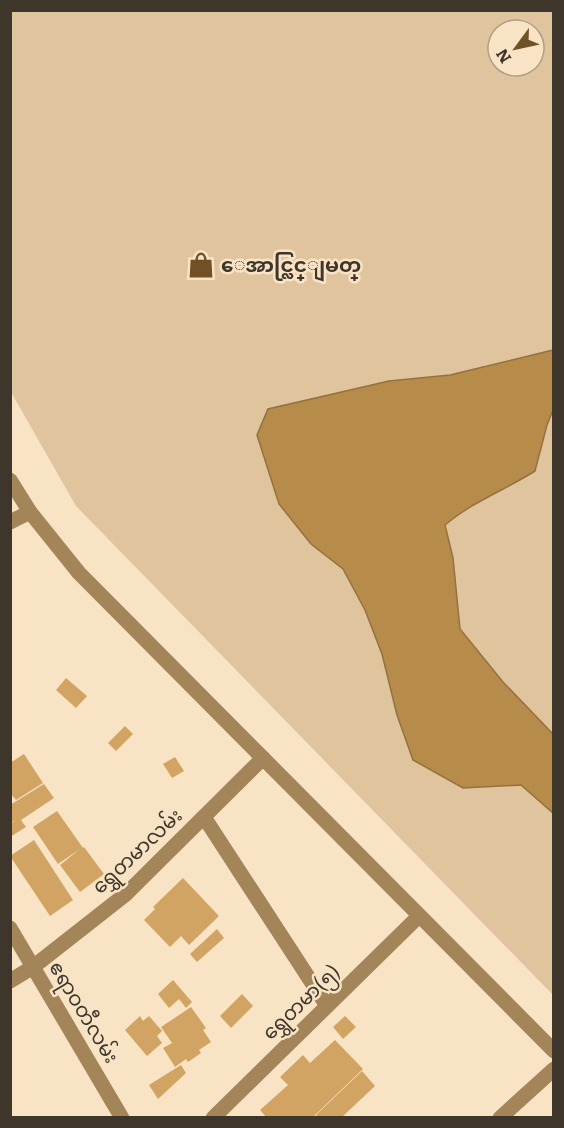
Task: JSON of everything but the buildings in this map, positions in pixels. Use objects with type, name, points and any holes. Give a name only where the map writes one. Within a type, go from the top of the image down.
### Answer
[{"type":"street","points":[[10,480],[30,512],[79,573],[554,1051]]},
{"type":"street","points":[[10,522],[30,512]]},
{"type":"street","name":"ရွှေတမာလမ်း","points":[[10,981],[33,967],[126,894],[263,758]]},
{"type":"street","points":[[204,817],[327,1006]]},
{"type":"street","name":"ရွှေတမာ(၅)","points":[[213,1118],[419,916]]},
{"type":"street","name":"ဧရာဝတီလမ်း","points":[[10,928],[122,1118]]},
{"type":"street","points":[[500,1118],[554,1069]]},
{"type":"shaded area","points":[[10,11],[553,11],[553,995],[76,506],[11,392]]},
{"type":"shaded area","points":[[553,350],[553,410],[535,471],[466,510],[445,525],[453,558],[460,629],[503,682],[553,734],[553,813],[521,785],[463,788],[413,760],[397,715],[382,654],[365,610],[343,569],[311,544],[279,504],[257,435],[268,409],[389,381],[450,375]]},
{"type":"place","name":"ေအာင္လြင္ျမတ္","points":[[201,265]]}]
